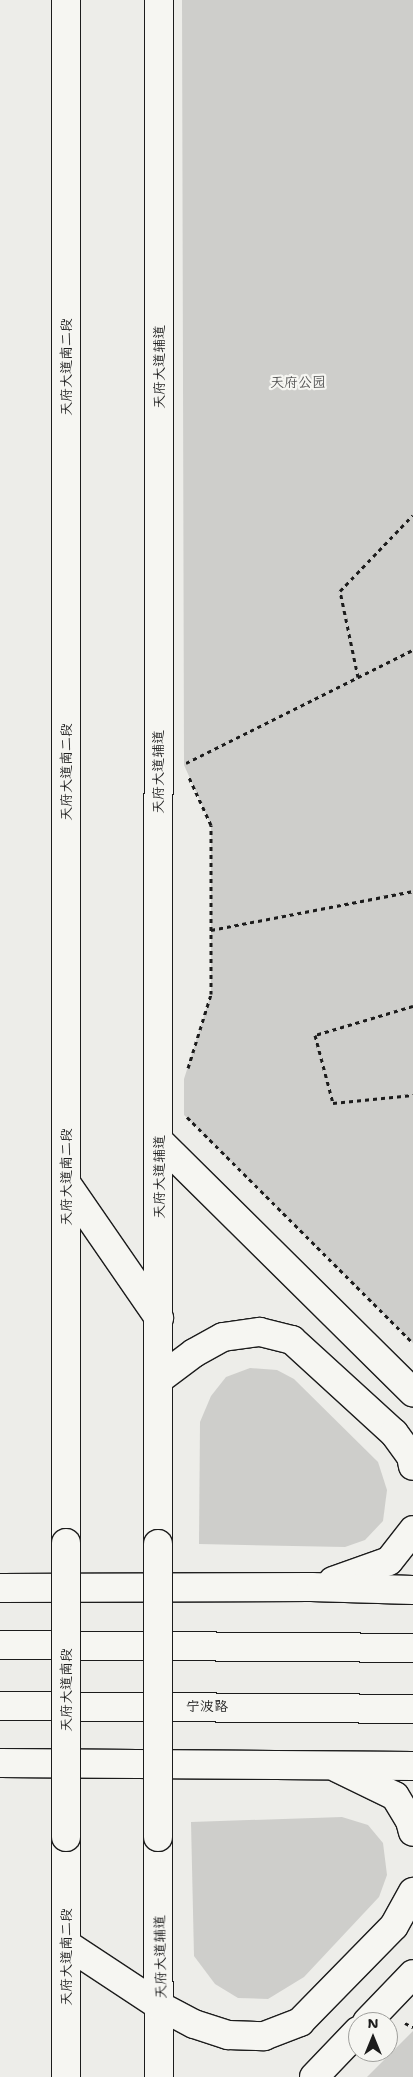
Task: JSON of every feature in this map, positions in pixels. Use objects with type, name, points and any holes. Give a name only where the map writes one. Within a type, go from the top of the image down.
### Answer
[{"type":"main road","name":"天府大道南二段","points":[[66,0],[66,1543]]},
{"type":"main road","name":"天府大道辅道","points":[[159,0],[158,1837],[160,2077]]},
{"type":"main road","points":[[158,1140],[413,1392]]},
{"type":"main road","points":[[66,1183],[159,1318]]},
{"type":"main road","points":[[158,1380],[194,1353],[223,1337],[260,1332],[292,1340],[394,1434],[411,1456],[413,1466]]},
{"type":"main road","points":[[311,1587],[353,1576],[389,1561],[413,1530]]},
{"type":"main road","name":"天府大道南段","points":[[66,1543],[66,1837]]},
{"type":"main road","points":[[0,1588],[311,1587],[413,1590]]},
{"type":"main road","points":[[0,1645],[413,1648]]},
{"type":"main road","name":"宁波路","points":[[0,1706],[413,1709]]},
{"type":"main road","points":[[0,1763],[413,1766]]},
{"type":"main road","points":[[329,1764],[395,1796],[410,1821],[413,1832]]},
{"type":"main road","name":"天府大道南二段","points":[[66,1837],[66,2077]]},
{"type":"main road","points":[[66,1944],[160,2006],[194,2024],[228,2035],[264,2036],[300,2022],[394,1926],[413,1892]]},
{"type":"main road","points":[[377,2012],[413,1974]]},
{"type":"main road","points":[[314,2077],[348,2041]]},
{"type":"path","points":[[358,677],[340,591],[413,515]]},
{"type":"path","points":[[184,765],[413,650]]},
{"type":"path","points":[[184,755],[184,765],[212,824],[211,994],[187,1070]]},
{"type":"path","points":[[211,930],[413,891]]},
{"type":"path","points":[[413,1006],[315,1035],[333,1103],[413,1095]]},
{"type":"path","points":[[184,1115],[413,1343]]},
{"type":"path","points":[[403,2022],[413,2027]]},
{"type":"green space","name":"天府公园","points":[[182,0],[413,0],[413,1343],[184,1115],[184,1079],[211,994],[211,825],[184,765]]},
{"type":"green space","points":[[250,1368],[277,1370],[294,1379],[378,1462],[387,1490],[383,1521],[365,1540],[345,1547],[199,1544],[200,1422],[211,1396],[226,1377]]},
{"type":"green space","points":[[342,1817],[368,1825],[383,1843],[387,1875],[379,1897],[304,1977],[268,1999],[238,1998],[215,1984],[194,1956],[191,1822]]},
{"type":"green space","points":[[413,2031],[413,2077],[367,2077],[382,2062],[398,2062],[398,2046]]}]
